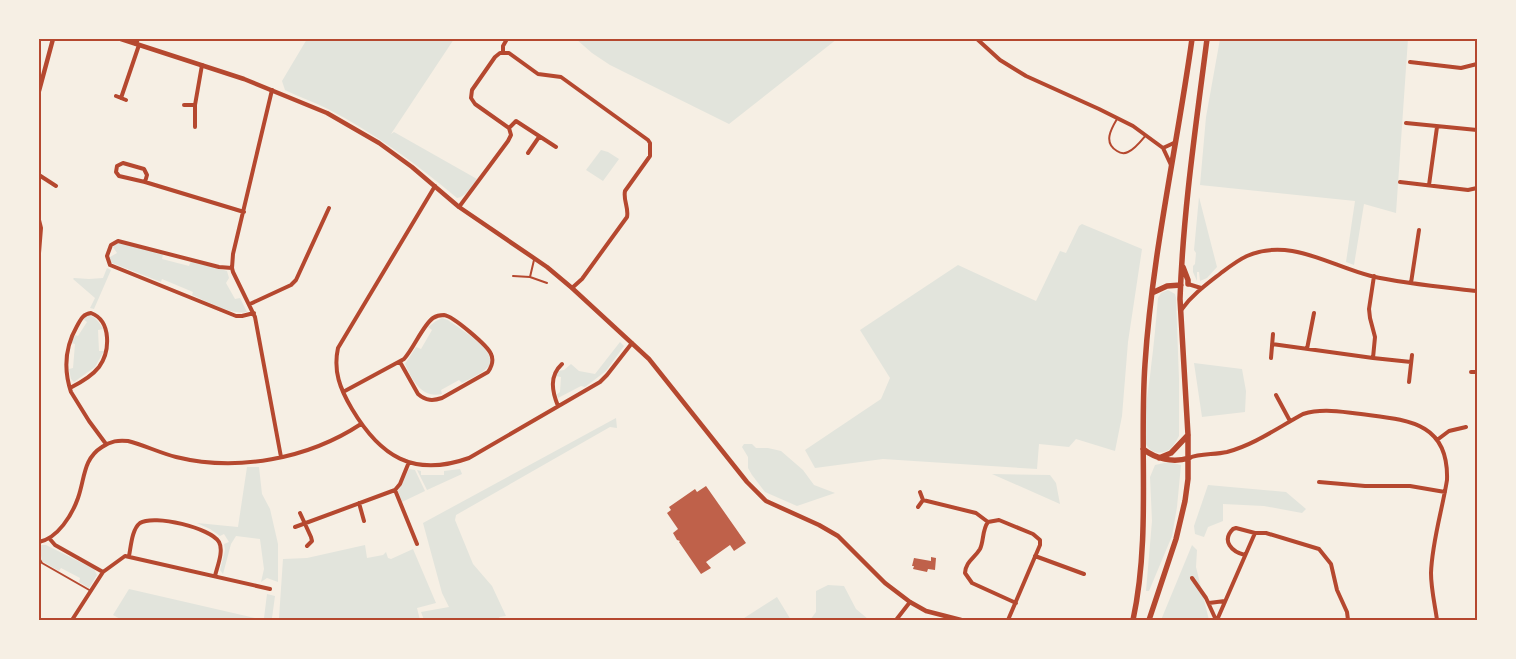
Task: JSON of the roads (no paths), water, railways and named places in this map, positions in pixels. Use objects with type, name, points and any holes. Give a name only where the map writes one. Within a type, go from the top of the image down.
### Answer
[{"type":"highway","points":[[1133,620],[1142,561],[1145,364],[1152,293],[1192,39]]},
{"type":"highway","points":[[1148,620],[1176,539],[1185,501],[1189,458],[1182,334],[1183,268],[1185,230],[1207,39]]},
{"type":"highway","points":[[1152,293],[1167,286],[1184,284]]},
{"type":"highway","points":[[1159,458],[1171,453],[1188,434]]},
{"type":"highway","points":[[1143,449],[1159,458],[1170,460],[1189,458]]},
{"type":"street","points":[[39,91],[53,39]]},
{"type":"street","points":[[121,39],[138,42],[272,90],[327,113],[383,146],[412,167],[459,207],[535,258],[572,288],[632,343],[649,359],[673,387],[757,494],[774,506],[819,525],[838,536],[885,583],[910,602],[926,611],[945,618],[961,620]]},
{"type":"street","points":[[503,52],[503,46],[507,39]]},
{"type":"street","points":[[977,39],[1000,60],[1026,76],[1118,117],[1146,135],[1163,148],[1172,167]]},
{"type":"street","points":[[126,100],[118,97],[138,42]]},
{"type":"street","points":[[459,207],[508,141],[510,135],[509,128],[475,104],[471,98],[472,90],[495,57],[503,52],[513,55],[538,74],[561,77],[650,143],[650,156],[625,192],[624,198],[628,210],[627,217],[582,280],[572,288]]},
{"type":"street","points":[[1410,62],[1461,68],[1477,64]]},
{"type":"street","points":[[195,127],[195,105],[202,64]]},
{"type":"street","points":[[272,90],[233,254],[232,268],[254,313],[281,458]]},
{"type":"street","points":[[184,105],[195,105]]},
{"type":"street","points":[[509,128],[516,121],[556,147]]},
{"type":"street","points":[[1406,123],[1477,130]]},
{"type":"street","points":[[1430,186],[1437,127]]},
{"type":"street","points":[[528,153],[539,137]]},
{"type":"street","points":[[1163,148],[1176,142]]},
{"type":"street","points":[[145,182],[147,175],[144,169],[123,163],[117,166],[116,172],[119,176],[244,212]]},
{"type":"street","points":[[39,175],[56,186]]},
{"type":"street","points":[[1400,182],[1468,190],[1477,188]]},
{"type":"street","points":[[435,186],[338,348],[336,369],[343,392],[361,424],[378,445],[409,462],[432,466],[446,465],[469,458],[600,382],[632,343]]},
{"type":"street","points":[[250,304],[291,285],[296,280],[329,208]]},
{"type":"street","points":[[39,220],[41,228],[39,253]]},
{"type":"street","points":[[1411,282],[1420,230]]},
{"type":"street","points":[[232,268],[219,267],[118,241],[111,245],[106,256],[110,265],[236,316],[254,313]]},
{"type":"street","points":[[1182,309],[1201,288],[1245,257],[1260,252],[1280,249],[1306,253],[1346,269],[1374,276],[1477,291]]},
{"type":"street","points":[[1373,358],[1375,337],[1369,309],[1374,276]]},
{"type":"street","points":[[1184,284],[1201,288]]},
{"type":"street","points":[[70,388],[98,369],[106,353],[105,328],[97,317],[91,313],[85,314],[82,317],[69,342],[66,364],[70,388],[89,421],[106,444]]},
{"type":"street","points":[[1307,349],[1314,313]]},
{"type":"street","points":[[343,392],[400,362],[410,353],[433,318],[444,315],[489,349],[492,358],[491,368],[488,372],[442,398],[435,400],[422,398],[418,394],[400,362]]},
{"type":"street","points":[[1271,358],[1273,334]]},
{"type":"street","points":[[1272,344],[1411,362]]},
{"type":"street","points":[[1409,382],[1412,356]]},
{"type":"street","points":[[558,406],[552,381],[556,370],[562,364]]},
{"type":"street","points":[[1470,372],[1477,372]]},
{"type":"street","points":[[1276,395],[1290,421]]},
{"type":"street","points":[[1189,458],[1216,454],[1242,447],[1303,414],[1323,410],[1412,422],[1430,433],[1442,448],[1446,460],[1447,480],[1432,558],[1431,585],[1437,620]]},
{"type":"street","points":[[39,542],[50,538],[64,524],[75,505],[85,468],[90,458],[106,444],[120,440],[128,441],[176,457],[202,461],[260,461],[281,458],[311,448],[361,424]]},
{"type":"street","points":[[1437,440],[1449,430],[1466,427]]},
{"type":"street","points":[[295,527],[395,490],[400,484],[409,462]]},
{"type":"street","points":[[1318,482],[1365,486],[1410,486],[1445,492]]},
{"type":"street","points":[[395,490],[417,544]]},
{"type":"street","points":[[920,492],[923,500]]},
{"type":"street","points":[[918,507],[923,500]]},
{"type":"street","points":[[923,500],[976,513],[988,522]]},
{"type":"street","points":[[359,504],[364,521]]},
{"type":"street","points":[[300,513],[312,541],[307,546]]},
{"type":"street","points":[[129,556],[135,530],[143,522],[155,520],[182,524],[213,536],[219,542],[221,550],[215,576]]},
{"type":"street","points":[[1008,620],[1016,603],[1040,544],[1040,540],[1037,536],[999,520],[988,522],[985,526],[981,547],[968,562],[965,573],[972,583],[1016,603]]},
{"type":"street","points":[[1245,555],[1237,553],[1232,549],[1228,541],[1229,534],[1233,529],[1266,533],[1319,549],[1331,564],[1337,590],[1347,612],[1348,620]]},
{"type":"street","points":[[1216,620],[1255,533]]},
{"type":"street","points":[[414,537],[420,534]]},
{"type":"street","points":[[50,538],[55,545],[103,572]]},
{"type":"street","points":[[72,620],[103,572],[122,556],[129,556],[270,589]]},
{"type":"street","points":[[1035,556],[1084,574]]},
{"type":"street","points":[[1192,578],[1209,604],[1216,620]]},
{"type":"street","points":[[1209,604],[1225,601]]},
{"type":"street","points":[[896,620],[910,602]]},
{"type":"lane","points":[[1118,117],[1109,133],[1109,139],[1114,149],[1119,152],[1129,152],[1146,135]]},
{"type":"lane","points":[[530,277],[535,258]]},
{"type":"lane","points":[[513,276],[530,277],[547,282]]},
{"type":"lane","points":[[39,558],[42,563],[90,591]]}]
